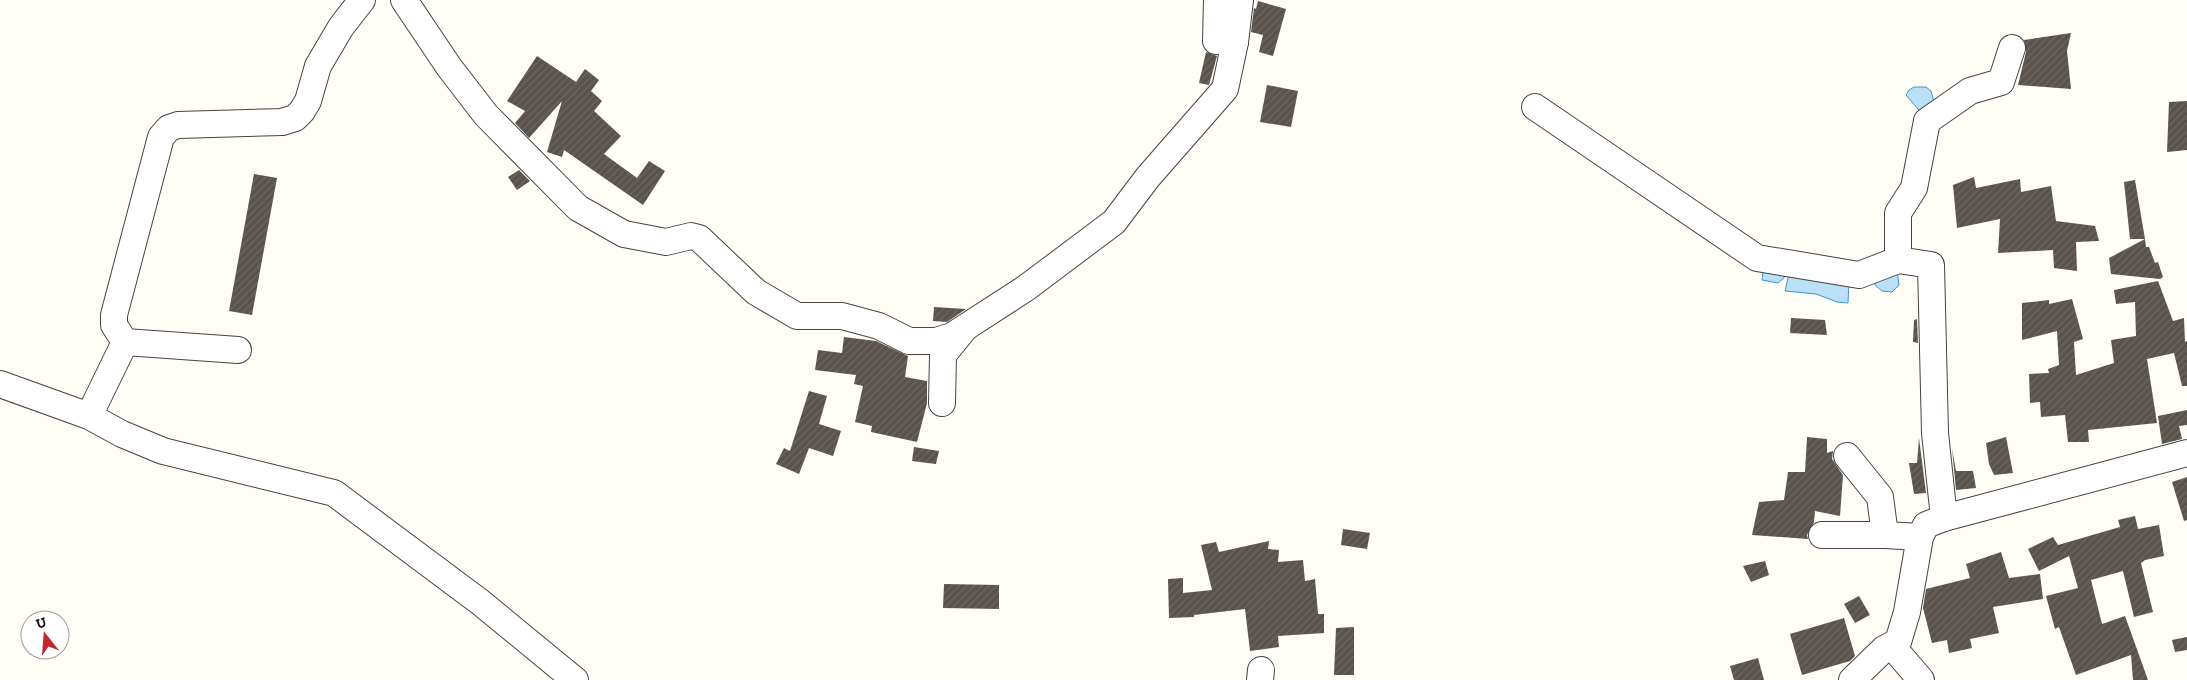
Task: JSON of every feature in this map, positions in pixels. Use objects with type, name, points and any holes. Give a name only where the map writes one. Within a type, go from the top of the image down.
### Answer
[{"type":"street","points":[[125,342],[114,325],[114,315],[161,137],[170,128],[178,125],[282,122],[295,118],[308,101],[318,66],[341,27],[362,0]]},
{"type":"street","points":[[404,0],[449,67],[486,115],[578,208],[624,234],[666,242],[691,236],[699,238],[756,292],[797,316],[842,316],[879,326],[909,340],[936,341],[965,329],[1056,267],[1114,222],[1148,177],[1225,89],[1235,42],[1240,0]]},
{"type":"street","points":[[1217,0],[1216,41],[1235,42]]},
{"type":"street","points":[[1898,260],[1898,213],[1914,188],[1927,122],[1970,91],[2001,82],[2012,48]]},
{"type":"street","points":[[1535,108],[1757,258],[1859,276],[1898,260],[1927,263],[1932,268],[1935,433],[1944,518]]},
{"type":"street","points":[[942,403],[943,355],[965,329]]},
{"type":"street","points":[[125,342],[238,350]]},
{"type":"street","points":[[89,416],[125,342]]},
{"type":"street","points":[[0,384],[89,416],[122,434],[164,451],[334,493],[480,602],[575,680]]},
{"type":"street","points":[[1852,680],[1884,649],[1898,642],[1902,633],[1920,537],[1926,525],[1944,518],[2187,453]]},
{"type":"street","points":[[1847,456],[1880,496],[1885,535]]},
{"type":"street","points":[[1822,535],[1920,537]]},
{"type":"street","points":[[1892,646],[1920,680]]},
{"type":"water","points":[[1914,87],[1926,87],[1931,91],[1936,109],[1924,116],[1906,95]]},
{"type":"water","points":[[1764,265],[1786,266],[1784,278],[1778,283],[1762,280]]},
{"type":"water","points":[[1790,269],[1849,281],[1848,303],[1837,302],[1816,294],[1785,291]]},
{"type":"water","points":[[1897,269],[1899,285],[1892,292],[1882,291],[1875,285],[1876,274]]},
{"type":"building","points":[[1258,1],[1286,9],[1273,56],[1259,52],[1263,35],[1251,32],[1254,8],[1256,9]]},
{"type":"building","points":[[2071,33],[2067,51],[2071,89],[2018,85],[2026,52],[2024,40]]},
{"type":"building","points":[[1206,52],[1217,56],[1209,85],[1199,83]]},
{"type":"building","points":[[537,56],[576,82],[585,69],[599,80],[591,91],[602,101],[594,111],[621,136],[604,154],[637,178],[649,161],[665,171],[643,205],[564,150],[562,157],[547,152],[562,101],[529,138],[515,123],[525,111],[507,101]]},
{"type":"building","points":[[1267,85],[1298,91],[1291,127],[1260,122]]},
{"type":"building","points":[[2187,101],[2187,150],[2167,152],[2169,102]]},
{"type":"building","points":[[519,170],[530,181],[517,190],[508,177]]},
{"type":"building","points":[[254,174],[277,178],[252,315],[229,311]]},
{"type":"building","points":[[1974,177],[1976,188],[2020,179],[2021,192],[2051,186],[2056,221],[2095,226],[2099,241],[2076,242],[2077,271],[2054,268],[2053,250],[1998,253],[2000,219],[1957,228],[1953,185]]},
{"type":"building","points":[[2135,180],[2145,239],[2130,239],[2124,182]]},
{"type":"building","points":[[2145,239],[2146,247],[2149,247],[2155,263],[2158,262],[2163,277],[2160,279],[2111,274],[2109,258]]},
{"type":"building","points":[[2158,281],[2173,321],[2184,318],[2185,342],[2187,341],[2187,386],[2182,386],[2174,353],[2147,359],[2157,423],[2088,430],[2089,442],[2068,442],[2065,415],[2041,417],[2040,402],[2030,403],[2029,374],[2049,373],[2048,369],[2059,365],[2057,331],[2022,340],[2022,303],[2049,300],[2049,304],[2072,299],[2083,339],[2074,342],[2076,375],[2114,363],[2111,340],[2136,336],[2135,302],[2116,304],[2114,290]]},
{"type":"building","points":[[934,307],[966,309],[947,322],[933,321]]},
{"type":"building","points":[[1791,318],[1825,320],[1827,335],[1790,333]]},
{"type":"building","points":[[1917,319],[1918,343],[1913,342],[1914,320]]},
{"type":"building","points":[[844,337],[876,341],[908,356],[905,377],[927,381],[927,403],[917,442],[871,432],[872,426],[855,422],[863,386],[854,384],[856,375],[815,370],[818,350],[842,353]]},
{"type":"building","points":[[809,391],[827,396],[819,424],[841,431],[833,456],[809,448],[799,474],[776,464],[784,448],[790,451]]},
{"type":"building","points":[[2187,410],[2187,425],[2179,426],[2182,439],[2162,444],[2158,416]]},
{"type":"building","points":[[1807,437],[1827,439],[1827,453],[1833,451],[1832,459],[1843,475],[1840,516],[1815,511],[1814,522],[1807,535],[1808,539],[1752,535],[1759,502],[1784,500],[1788,472],[1805,472]]},
{"type":"building","points":[[2006,437],[2013,473],[1994,475],[1989,464],[1986,443]]},
{"type":"building","points":[[1919,438],[1926,493],[1914,494],[1909,463],[1917,463]]},
{"type":"building","points":[[914,447],[939,451],[936,464],[912,461]]},
{"type":"building","points":[[1952,448],[1956,471],[1973,471],[1976,488],[1956,490]]},
{"type":"building","points":[[2187,477],[2187,520],[2184,521],[2172,482]]},
{"type":"building","points":[[2135,516],[2138,529],[2159,525],[2164,556],[2145,560],[2141,563],[2153,612],[2134,617],[2123,571],[2091,580],[2102,624],[2125,616],[2148,680],[2133,680],[2131,655],[2076,675],[2059,627],[2055,629],[2046,596],[2078,588],[2069,556],[2039,571],[2028,549],[2053,537],[2058,545],[2120,527],[2118,520]]},
{"type":"building","points":[[1343,529],[1370,533],[1367,549],[1341,545]]},
{"type":"building","points":[[1269,541],[1268,549],[1279,550],[1278,562],[1303,560],[1305,581],[1315,579],[1318,614],[1324,614],[1324,633],[1278,636],[1279,647],[1250,651],[1245,609],[1194,615],[1194,617],[1169,618],[1168,579],[1183,578],[1183,593],[1212,590],[1201,545],[1216,542],[1219,552]]},
{"type":"building","points":[[2001,552],[2009,578],[2040,574],[2043,599],[1993,607],[1999,633],[1970,639],[1972,648],[1949,653],[1947,640],[1932,643],[1923,608],[1926,589],[1970,578],[1966,564]]},
{"type":"building","points":[[1765,561],[1769,575],[1751,582],[1743,566]]},
{"type":"building","points":[[944,584],[999,585],[999,609],[943,608]]},
{"type":"building","points":[[1859,596],[1870,615],[1855,623],[1844,604]]},
{"type":"building","points":[[1844,618],[1855,656],[1850,661],[1802,675],[1790,634]]},
{"type":"building","points":[[1354,627],[1354,675],[1334,675],[1336,628]]},
{"type":"building","points":[[2187,637],[2187,650],[2175,652],[2172,640]]},
{"type":"building","points":[[1758,658],[1764,680],[1734,680],[1730,666]]}]
